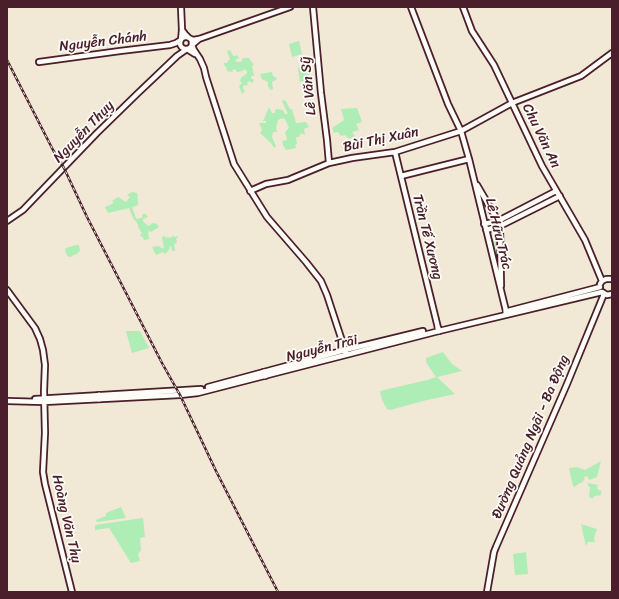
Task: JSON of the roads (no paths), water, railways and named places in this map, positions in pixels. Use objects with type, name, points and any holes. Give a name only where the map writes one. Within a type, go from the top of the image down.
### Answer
[{"type":"street","points":[[176,56],[181,47],[181,7]]},
{"type":"street","points":[[170,45],[184,38],[193,40],[199,39],[290,7]]},
{"type":"street","name":"Lê Văn Sỹ","points":[[313,7],[320,93],[329,163]]},
{"type":"street","name":"Lê Hữu Trác","points":[[411,7],[443,90],[461,131],[506,313]]},
{"type":"street","name":"Chu Văn An","points":[[463,7],[472,31],[494,65],[542,166],[584,240],[602,281]]},
{"type":"street","points":[[182,30],[192,41],[194,50],[204,68],[234,164],[267,218],[321,281],[346,352]]},
{"type":"street","points":[[176,56],[190,48],[199,39]]},
{"type":"street","points":[[170,45],[181,47],[196,54]]},
{"type":"street","name":"Nguyễn Chánh","points":[[39,62],[170,45]]},
{"type":"street","name":"Bùi Thị Xuân","points":[[250,191],[266,184],[288,180],[329,163],[394,152],[461,131],[512,103],[581,76],[612,53]]},
{"type":"street","name":"Nguyễn Thụy","points":[[7,222],[23,210],[97,133],[176,56]]},
{"type":"street","name":"Trần Tế Xương","points":[[394,152],[439,329]]},
{"type":"street","points":[[401,176],[469,159]]},
{"type":"street","name":"Lê Hữu Trác","points":[[474,180],[500,226],[501,292]]},
{"type":"street","points":[[484,224],[498,221],[556,191]]},
{"type":"street","points":[[486,230],[500,226],[560,196]]},
{"type":"street","points":[[495,266],[501,265]]},
{"type":"street","points":[[602,281],[612,278]]},
{"type":"street","name":"Đường Quảng Ngãi - Ba Động","points":[[487,592],[494,552],[573,370],[602,291],[600,284],[602,281]]},
{"type":"street","name":"Hoàng Văn Thụ","points":[[7,290],[35,328],[40,339],[45,365],[45,432],[43,472],[72,592]]},
{"type":"street","name":"Nguyễn Trãi","points":[[7,399],[44,400],[198,390],[506,313],[602,291],[608,295],[612,294]]},
{"type":"railway","points":[[7,60],[53,150],[64,168],[87,217],[162,363],[180,395],[216,471],[278,592]]}]
